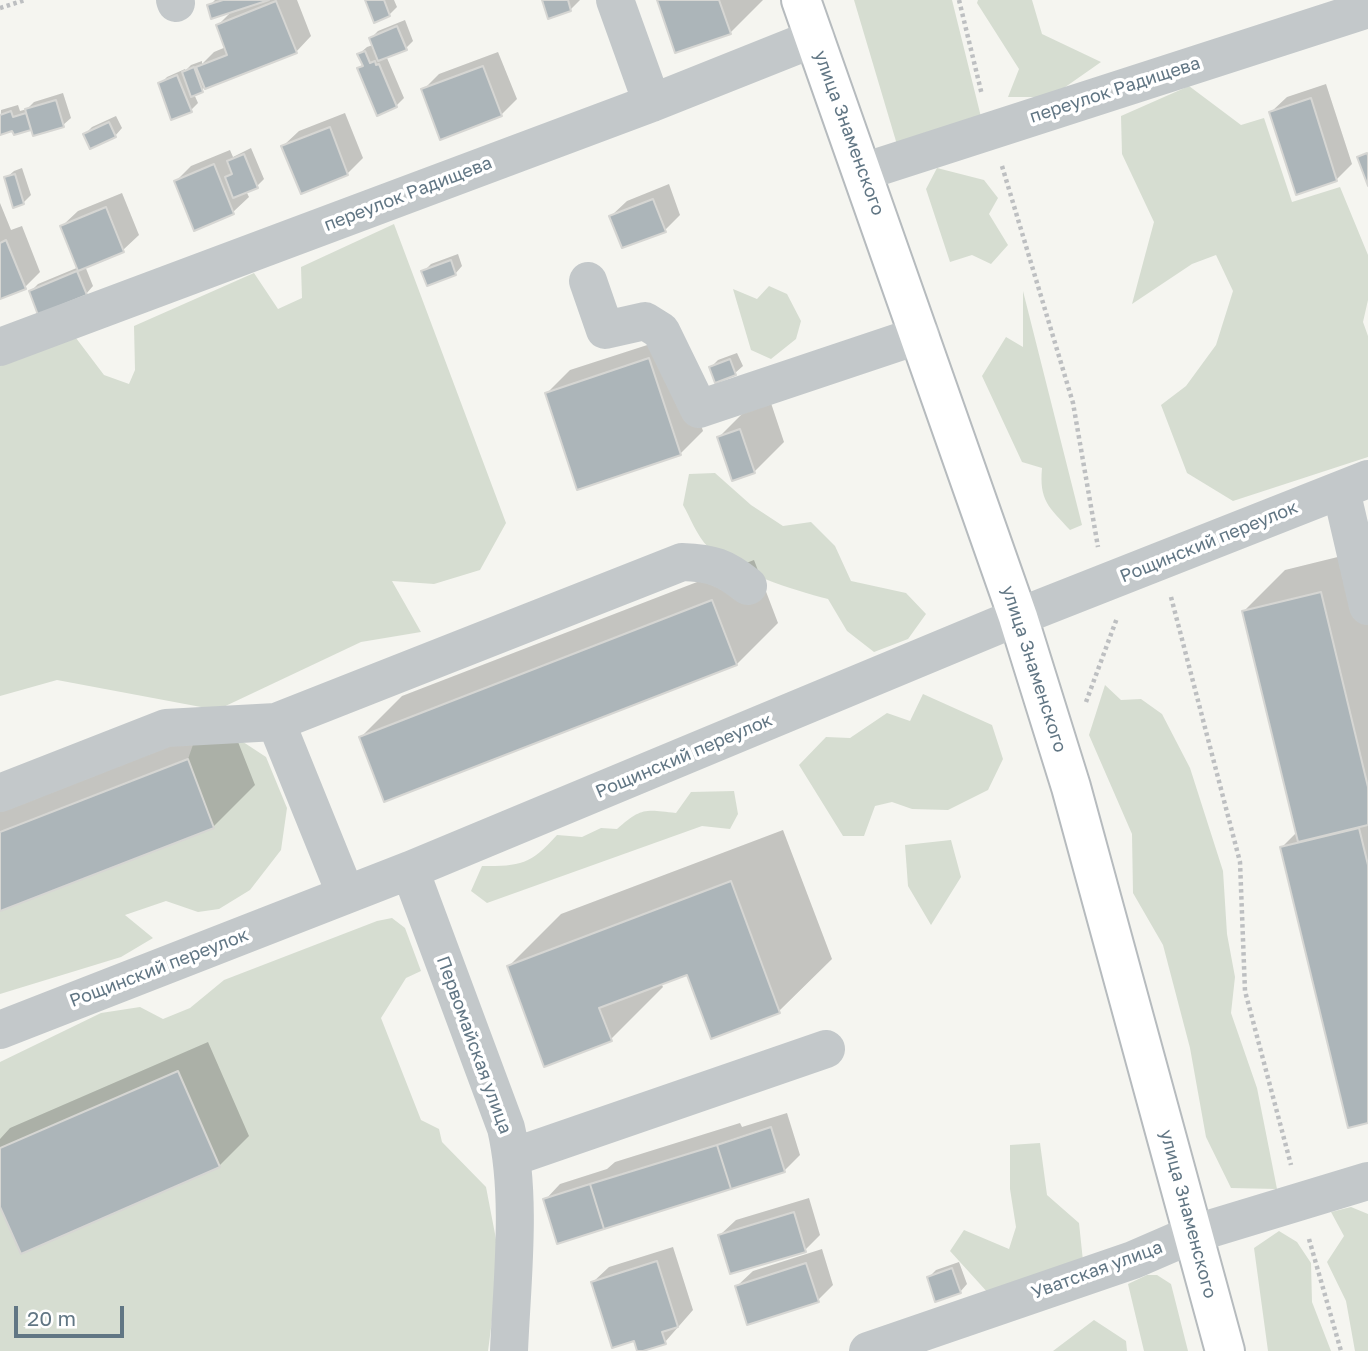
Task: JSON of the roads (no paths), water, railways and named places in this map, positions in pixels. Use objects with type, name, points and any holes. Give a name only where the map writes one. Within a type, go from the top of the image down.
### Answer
[{"type":"main road","name":"улица Знаменского","points":[[801,0],[1018,617],[1075,799],[1225,1351]]},
{"type":"street","points":[[615,0],[652,103]]},
{"type":"street","name":"переулок Радищева","points":[[863,172],[1368,9]]},
{"type":"street","name":"переулок Радищева","points":[[0,347],[652,103],[815,38]]},
{"type":"street","points":[[588,281],[605,330],[645,321],[660,331],[699,409],[920,335]]},
{"type":"street","points":[[1355,485],[1368,606]]},
{"type":"street","name":"Рощинский переулок","points":[[0,1030],[410,870],[1018,617],[1355,485]]},
{"type":"street","points":[[0,793],[166,728],[276,722],[682,562],[705,563],[727,569],[748,586]]},
{"type":"street","points":[[276,722],[346,895]]},
{"type":"street","name":"Первомайская улица","points":[[410,870],[506,1128],[513,1157],[509,1351]]},
{"type":"street","points":[[513,1157],[826,1049]]},
{"type":"street","name":"Уватская улица","points":[[868,1351],[1133,1260],[1193,1234],[1368,1181]]}]
